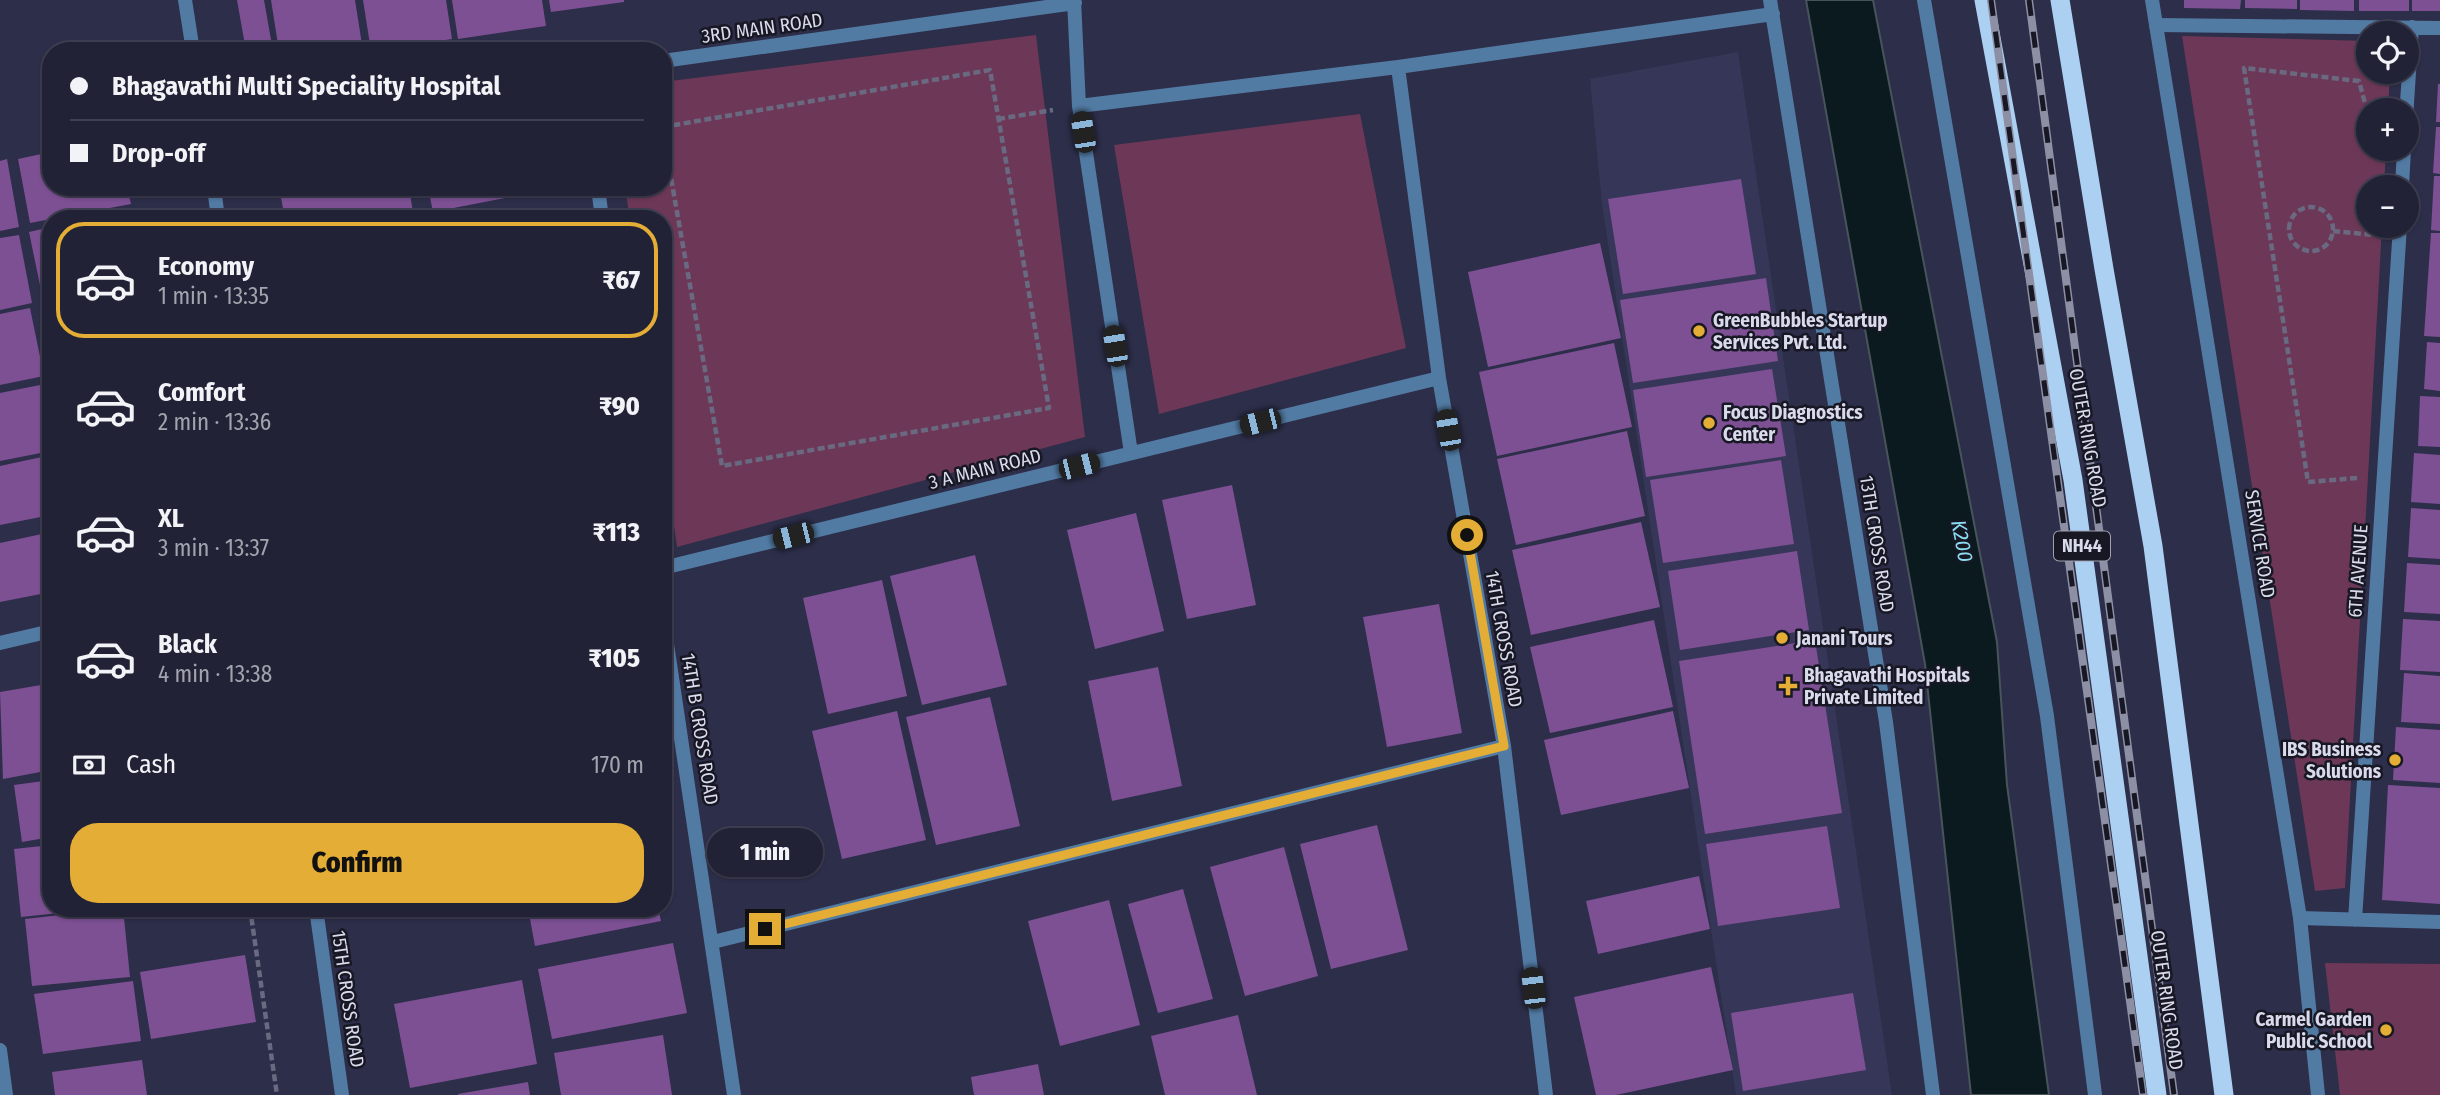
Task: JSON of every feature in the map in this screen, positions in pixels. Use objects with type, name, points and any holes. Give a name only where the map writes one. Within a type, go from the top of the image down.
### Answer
[{"type":"highway","name":"OUTER RING ROAD","points":[[1984,0],[2073,480],[2157,1095]]},
{"type":"highway","points":[[2060,0],[2153,545],[2224,1095]]},
{"type":"street","points":[[184,0],[191,42]]},
{"type":"street","points":[[1924,0],[2048,716],[2095,1095]]},
{"type":"street","name":"SERVICE ROAD","points":[[2152,0],[2300,918],[2318,1095]]},
{"type":"street","points":[[1074,1],[1079,106],[1131,453]]},
{"type":"street","name":"3RD MAIN ROAD","points":[[672,60],[1074,1]]},
{"type":"street","points":[[1079,106],[1398,67],[1772,7]]},
{"type":"street","name":"13TH CROSS ROAD","points":[[1772,7],[1886,722],[1933,1095]]},
{"type":"street","points":[[2157,25],[2356,27]]},
{"type":"street","points":[[2419,27],[2440,28]]},
{"type":"street","name":"14TH CROSS ROAD","points":[[1398,67],[1439,377],[1504,746],[1546,1095]]},
{"type":"street","name":"6TH AVENUE","points":[[2355,919],[2399,238]]},
{"type":"street","name":"3 A MAIN ROAD","points":[[672,566],[1439,377]]},
{"type":"street","points":[[0,643],[42,633]]},
{"type":"street","name":"14TH B CROSS ROAD","points":[[672,676],[734,1095]]},
{"type":"street","points":[[713,942],[1504,746]]},
{"type":"street","name":"15TH CROSS ROAD","points":[[317,917],[342,1095]]},
{"type":"street","points":[[2300,918],[2440,922]]},
{"type":"street","points":[[0,1050],[6,1095]]},
{"type":"path","points":[[2363,98],[2359,81],[2244,68],[2308,482],[2356,480],[2386,440]]},
{"type":"path","points":[[672,125],[990,70],[1049,408],[722,466],[672,184]]},
{"type":"path","points":[[998,119],[1079,106]]},
{"type":"path","points":[[2311,206],[2325,211],[2333,230],[2327,245],[2306,251],[2293,243],[2288,229],[2297,210],[2311,206]]},
{"type":"path","points":[[2333,230],[2356,231]]},
{"type":"path","points":[[251,917],[277,1095]]},
{"type":"shaded area","points":[[1036,35],[1085,437],[677,547],[672,512],[672,210],[629,210],[626,196],[672,196],[672,81]]},
{"type":"shaded area","points":[[2182,36],[2356,41],[2356,84],[2389,84],[2389,98],[2356,98],[2356,161],[2385,161],[2385,175],[2356,175],[2356,238],[2381,238],[2345,888],[2315,891]]},
{"type":"shaded area","points":[[1738,52],[1892,1095],[1736,1095],[1602,204],[1590,79]]},
{"type":"shaded area","points":[[1360,114],[1406,348],[1159,414],[1114,145]]},
{"type":"shaded area","name":"Carmel Garden Public School","points":[[2325,963],[2440,964],[2440,1095],[2340,1095]]},
{"type":"water","name":"K200","points":[[1806,0],[1873,0],[1997,642],[2007,785],[2049,1095],[1971,1095],[1925,664]]},
{"type":"building","points":[[237,0],[264,0],[271,42],[244,42]]},
{"type":"building","points":[[271,0],[355,0],[362,42],[278,42]]},
{"type":"building","points":[[363,0],[446,0],[452,39],[432,42],[370,42]]},
{"type":"building","points":[[452,0],[542,0],[546,26],[458,39]]},
{"type":"building","points":[[549,0],[624,0],[624,2],[551,12]]},
{"type":"building","points":[[2184,0],[2241,0],[2240,9],[2184,8]]},
{"type":"building","points":[[2245,0],[2297,0],[2297,9],[2245,8]]},
{"type":"building","points":[[2300,0],[2354,0],[2354,11],[2300,10]]},
{"type":"building","points":[[2359,0],[2409,0],[2409,11],[2359,11]]},
{"type":"building","points":[[2412,0],[2440,0],[2440,11],[2412,11]]},
{"type":"building","points":[[2438,84],[2440,122],[2436,122]]},
{"type":"building","points":[[2436,127],[2440,127],[2440,174],[2433,173]]},
{"type":"building","points":[[42,154],[42,196],[129,196],[131,204],[99,210],[42,210],[42,221],[30,223],[18,159]]},
{"type":"building","points":[[7,159],[19,227],[0,231],[0,161]]},
{"type":"building","points":[[2434,176],[2440,176],[2440,231],[2431,230]]},
{"type":"building","points":[[1741,179],[1756,274],[1623,294],[1608,199]]},
{"type":"building","points":[[281,196],[410,196],[413,210],[283,210]]},
{"type":"building","points":[[430,196],[515,196],[443,210],[433,210]]},
{"type":"building","points":[[42,229],[42,290],[41,290],[29,232]]},
{"type":"building","points":[[2431,233],[2440,233],[2440,337],[2424,336]]},
{"type":"building","points":[[19,235],[32,303],[0,310],[0,238]]},
{"type":"building","points":[[1600,243],[1621,338],[1488,367],[1468,272]]},
{"type":"building","name":"GreenBubbles Startup Services Pvt. Ltd.","points":[[1766,278],[1778,361],[1633,383],[1620,300]]},
{"type":"building","points":[[30,308],[42,376],[0,385],[0,314]]},
{"type":"building","points":[[2427,342],[2440,343],[2440,391],[2424,389]]},
{"type":"building","points":[[1614,343],[1632,427],[1497,456],[1479,372]]},
{"type":"building","name":"Focus Diagnostics Center","points":[[1772,369],[1786,456],[1646,477],[1633,390]]},
{"type":"building","points":[[40,385],[42,453],[0,461],[0,393]]},
{"type":"building","points":[[2420,396],[2440,397],[2440,447],[2418,446]]},
{"type":"building","points":[[1627,431],[1645,516],[1516,545],[1497,459]]},
{"type":"building","points":[[2414,453],[2440,455],[2440,504],[2411,502]]},
{"type":"building","points":[[42,457],[42,517],[0,525],[0,466]]},
{"type":"building","points":[[1781,460],[1794,544],[1663,563],[1650,480]]},
{"type":"building","points":[[1232,485],[1256,605],[1187,619],[1162,500]]},
{"type":"building","points":[[2411,508],[2440,510],[2440,559],[2408,557]]},
{"type":"building","points":[[1136,513],[1164,631],[1095,649],[1067,530]]},
{"type":"building","points":[[1641,522],[1660,607],[1531,635],[1512,550]]},
{"type":"building","points":[[42,534],[42,594],[0,602],[0,543]]},
{"type":"building","points":[[1797,551],[1809,630],[1680,650],[1668,571]]},
{"type":"building","points":[[975,555],[1007,685],[922,705],[890,576]]},
{"type":"building","points":[[2407,563],[2440,565],[2440,614],[2404,612]]},
{"type":"building","points":[[882,580],[907,696],[828,714],[803,598]]},
{"type":"building","points":[[1439,604],[1462,733],[1387,747],[1363,617]]},
{"type":"building","points":[[2403,619],[2440,621],[2440,672],[2400,670]]},
{"type":"building","points":[[1654,620],[1673,707],[1550,733],[1530,647]]},
{"type":"building","points":[[1815,640],[1842,813],[1705,834],[1679,661]]},
{"type":"building","points":[[1158,667],[1182,786],[1112,801],[1088,681]]},
{"type":"building","points":[[2404,673],[2440,676],[2440,724],[2401,722]]},
{"type":"building","points":[[41,685],[42,772],[3,779],[0,692]]},
{"type":"building","points":[[990,697],[1020,826],[936,845],[906,717]]},
{"type":"building","points":[[897,711],[926,840],[842,859],[812,731]]},
{"type":"building","points":[[1673,711],[1689,788],[1561,815],[1544,740]]},
{"type":"building","points":[[2396,727],[2440,730],[2440,783],[2393,780]]},
{"type":"building","points":[[42,781],[42,839],[22,842],[14,785]]},
{"type":"building","points":[[2388,785],[2440,788],[2440,904],[2382,900]]},
{"type":"building","points":[[1377,825],[1408,950],[1331,969],[1300,844]]},
{"type":"building","points":[[1827,826],[1840,908],[1718,926],[1706,844]]},
{"type":"building","points":[[42,846],[42,915],[21,917],[14,849]]},
{"type":"building","points":[[1284,847],[1318,976],[1245,996],[1210,867]]},
{"type":"building","points":[[1699,876],[1710,929],[1598,954],[1586,901]]},
{"type":"building","points":[[1183,889],[1213,999],[1158,1013],[1128,904]]},
{"type":"building","points":[[1109,900],[1140,1025],[1060,1046],[1028,921]]},
{"type":"building","points":[[124,917],[130,977],[32,986],[25,919]]},
{"type":"building","points":[[530,917],[660,917],[661,921],[535,946]]},
{"type":"building","points":[[673,943],[687,1013],[552,1039],[538,969]]},
{"type":"building","points":[[245,955],[256,1022],[151,1039],[140,972]]},
{"type":"building","points":[[1711,967],[1733,1070],[1616,1095],[1596,1095],[1574,997]]},
{"type":"building","points":[[522,980],[537,1064],[410,1088],[394,1004]]},
{"type":"building","points":[[133,981],[141,1041],[43,1054],[34,994]]},
{"type":"building","points":[[1853,993],[1866,1070],[1743,1091],[1731,1013]]},
{"type":"building","points":[[1238,1015],[1257,1095],[1165,1095],[1151,1036]]},
{"type":"building","points":[[663,1035],[672,1095],[561,1095],[554,1053]]},
{"type":"building","points":[[142,1060],[147,1095],[55,1095],[52,1072]]},
{"type":"building","points":[[1038,1064],[1044,1095],[974,1095],[971,1077]]},
{"type":"building","points":[[528,1082],[530,1095],[458,1095],[458,1094]]},
{"type":"railway","points":[[1991,0],[2143,1095]]},
{"type":"railway","points":[[2029,0],[2174,1095]]},
{"type":"place","name":"GreenBubbles Startup Services Pvt. Ltd.","points":[[1699,331]]},
{"type":"place","name":"Focus Diagnostics Center","points":[[1709,423]]},
{"type":"place","name":"Janani Tours","points":[[1782,638]]},
{"type":"place","name":"Bhagavathi Hospitals Private Limited","points":[[1788,686]]},
{"type":"place","name":"IBS Business Solutions","points":[[2395,760]]},
{"type":"place","name":"Carmel Garden Public School","points":[[2386,1030]]},
{"type":"route","points":[[765,929],[1504,746],[1467,535]]}]
